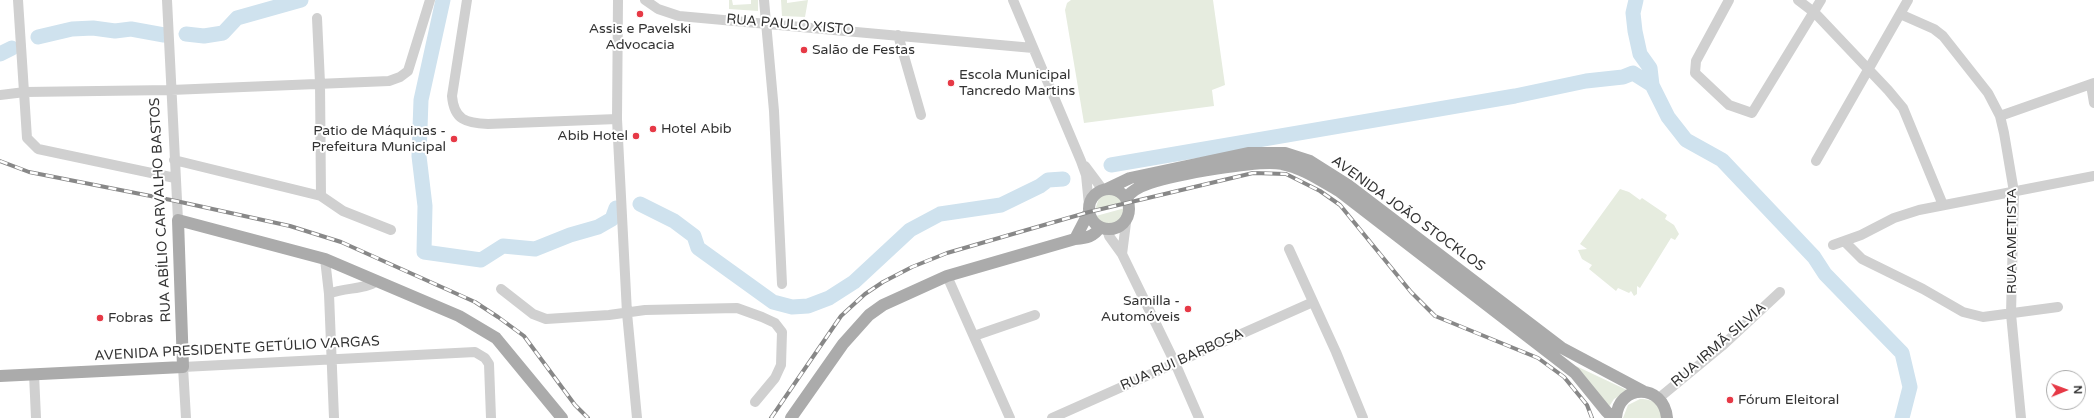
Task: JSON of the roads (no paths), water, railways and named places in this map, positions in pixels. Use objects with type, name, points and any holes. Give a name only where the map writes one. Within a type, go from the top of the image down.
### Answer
[{"type":"main road","name":"AVENIDA JOÃO STOCKLOS","points":[[1105,189],[1130,178],[1248,153],[1285,153],[1310,161],[1348,185],[1562,348],[1642,391],[1651,393],[1659,398]]},
{"type":"main road","name":"AVENIDA JOÃO STOCKLOS","points":[[1126,199],[1132,191],[1151,183],[1249,164],[1281,163],[1308,173],[1339,192],[1575,373],[1606,411],[1615,418],[1620,403],[1626,396],[1634,392],[1642,391]]},
{"type":"main road","points":[[791,418],[843,344],[869,316],[883,305],[947,276],[1075,239],[1090,237],[1103,228],[1119,226],[1127,215],[1128,209],[1126,199],[1119,192],[1105,189],[1095,194],[1075,239]]},
{"type":"main road","points":[[1089,209],[1095,223],[1103,228]]},
{"type":"main road","points":[[178,220],[325,259],[459,316],[496,338],[562,418]]},
{"type":"main road","name":"RUA ABÍLIO CARVALHO BASTOS","points":[[178,220],[183,367]]},
{"type":"main road","name":"AVENIDA PRESIDENTE GETÚLIO VARGAS","points":[[0,376],[183,367]]},
{"type":"main road","points":[[1659,398],[1668,415]]},
{"type":"street","points":[[18,0],[27,138],[38,149],[175,178]]},
{"type":"street","name":"RUA ABÍLIO CARVALHO BASTOS","points":[[167,0],[178,220]]},
{"type":"street","points":[[0,95],[25,92],[171,90],[390,81],[400,77],[408,70],[430,0]]},
{"type":"street","points":[[467,0],[452,96],[453,105],[459,116],[468,122],[488,124],[617,119]]},
{"type":"street","points":[[618,0],[617,119],[627,313],[637,418]]},
{"type":"street","name":"RUA PAULO XISTO","points":[[645,0],[658,9],[679,16],[1033,48]]},
{"type":"street","points":[[764,0],[774,111],[782,284]]},
{"type":"street","points":[[1013,0],[1081,161],[1086,176],[1089,209]]},
{"type":"street","points":[[1729,0],[1696,61],[1695,72],[1729,105],[1752,113],[1815,13],[1821,0]]},
{"type":"street","points":[[1798,0],[1815,13],[1903,108],[1943,205]]},
{"type":"street","points":[[1816,162],[1908,0]]},
{"type":"street","name":"RUA AMETISTA","points":[[1900,14],[1934,29],[1944,36],[1988,93],[2000,116],[2014,192],[2011,314],[2021,418]]},
{"type":"street","points":[[317,18],[320,83],[321,196]]},
{"type":"street","points":[[898,35],[921,115]]},
{"type":"street","points":[[2000,116],[2092,84],[2094,103]]},
{"type":"street","points":[[174,160],[321,196],[343,211],[391,230]]},
{"type":"street","points":[[1081,161],[1105,189]]},
{"type":"street","points":[[1833,246],[1894,218],[1943,205],[2094,176]]},
{"type":"street","points":[[1122,254],[1127,215]]},
{"type":"street","points":[[1103,228],[1122,254],[1175,363],[1199,418]]},
{"type":"street","points":[[1844,242],[1862,259],[1923,289],[1963,312],[1982,317],[2058,307]]},
{"type":"street","points":[[1289,249],[1336,352],[1363,418]]},
{"type":"street","points":[[325,259],[329,294],[334,418]]},
{"type":"street","points":[[947,276],[1010,418]]},
{"type":"street","points":[[329,294],[339,289],[372,285],[377,281]]},
{"type":"street","points":[[501,289],[533,314],[546,318],[627,313],[645,310],[737,308],[775,323],[782,332],[781,364],[775,378],[755,402]]},
{"type":"street","name":"RUA IRMÃ SILVIA","points":[[1659,398],[1722,346],[1780,292]]},
{"type":"street","name":"RUA RUI BARBOSA","points":[[1052,418],[1313,302]]},
{"type":"street","points":[[974,336],[1035,315]]},
{"type":"street","name":"AVENIDA PRESIDENTE GETÚLIO VARGAS","points":[[183,367],[475,352],[485,358],[489,364],[491,418]]},
{"type":"street","name":"RUA ABÍLIO CARVALHO BASTOS","points":[[183,367],[186,418]]},
{"type":"street","points":[[34,374],[36,418]]},
{"type":"waterway","points":[[186,34],[204,36],[223,33],[237,18],[301,0]]},
{"type":"waterway","points":[[443,0],[421,100],[419,156],[425,206],[424,252],[481,260],[503,246],[535,249],[570,235],[598,227],[612,219],[616,208]]},
{"type":"waterway","points":[[1636,0],[1633,13],[1635,31],[1640,54],[1650,68],[1652,85]]},
{"type":"waterway","points":[[38,37],[72,29],[93,28],[115,31],[131,29],[164,35]]},
{"type":"waterway","points":[[0,54],[12,48]]},
{"type":"waterway","points":[[1111,165],[1515,96],[1586,81],[1623,77],[1633,73],[1652,85],[1668,117],[1686,140],[1722,160],[1814,257],[1825,274],[1902,353],[1910,387],[1902,418]]},
{"type":"waterway","points":[[640,204],[674,221],[694,236],[698,248],[773,302],[792,307],[808,306],[829,298],[854,282],[910,230],[940,214],[1001,205],[1040,186],[1048,180],[1063,179]]},
{"type":"railway","points":[[0,161],[29,172],[176,201],[290,226],[341,242],[475,302],[498,317],[524,336],[575,405],[588,418]]},
{"type":"railway","points":[[771,418],[841,316],[865,294],[883,282],[912,267],[947,253],[1089,212],[1253,173],[1286,174],[1320,191],[1340,205],[1411,292],[1435,316],[1538,358],[1564,377],[1587,405],[1592,418]]},
{"type":"place","name":"Assis e Pavelski Advocacia","points":[[640,14]]},
{"type":"place","name":"Salão de Festas","points":[[804,50]]},
{"type":"place","name":"Escola Municipal Tancredo Martins","points":[[951,83]]},
{"type":"place","name":"Hotel Abib","points":[[653,129]]},
{"type":"place","name":"Abib Hotel","points":[[636,136]]},
{"type":"place","name":"Patio de Máquinas - Prefeitura Municipal","points":[[454,139]]},
{"type":"place","name":"Samilla - Automóveis","points":[[1188,309]]},
{"type":"place","name":"Fobras","points":[[100,318]]},
{"type":"place","name":"Fórum Eleitoral","points":[[1730,400]]}]
